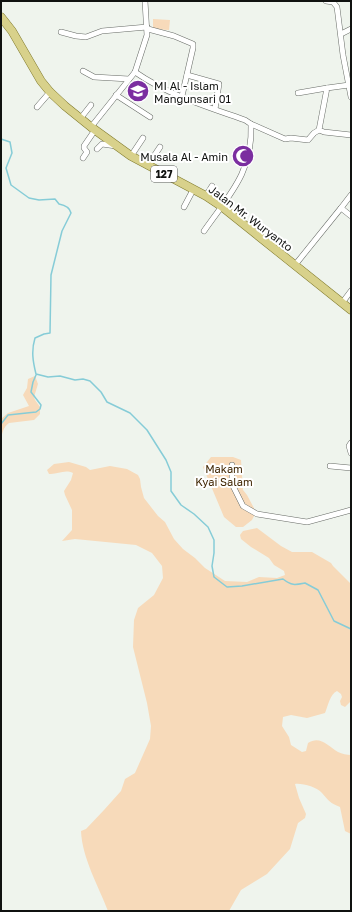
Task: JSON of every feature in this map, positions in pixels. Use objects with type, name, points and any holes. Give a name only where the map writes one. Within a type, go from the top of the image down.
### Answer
[{"type":"main road","name":"Jalan Mr. Wuryanto","points":[[1,17],[12,31],[50,92],[80,119],[131,156],[206,196],[221,206],[351,310]]},
{"type":"street","points":[[83,158],[87,152],[84,146],[93,129],[116,95],[135,72],[146,42],[148,28],[144,8],[145,1]]},
{"type":"street","points":[[326,1],[333,2],[337,7],[343,56],[350,85],[351,97]]},
{"type":"street","points":[[61,32],[86,37],[102,31],[148,28],[193,44],[188,75],[182,96]]},
{"type":"street","points":[[341,34],[351,29]]},
{"type":"street","points":[[83,71],[94,76],[129,79]]},
{"type":"street","points":[[135,72],[151,83],[245,120],[284,139],[291,138],[308,140],[319,130],[327,88]]},
{"type":"street","points":[[188,75],[219,84],[215,109]]},
{"type":"street","points":[[298,93],[350,85]]},
{"type":"street","points":[[37,107],[50,92]]},
{"type":"street","points":[[116,95],[150,116]]},
{"type":"street","points":[[80,119],[91,105]]},
{"type":"street","points":[[204,231],[237,186],[250,151],[251,124]]},
{"type":"street","points":[[319,130],[324,132],[351,135]]},
{"type":"street","points":[[131,156],[143,138]]},
{"type":"street","points":[[97,149],[102,144],[116,146]]},
{"type":"street","points":[[148,165],[160,147]]},
{"type":"street","points":[[206,196],[212,186]]},
{"type":"street","points":[[184,207],[193,190]]},
{"type":"street","points":[[295,265],[350,198]]},
{"type":"street","points":[[342,208],[351,216]]},
{"type":"street","points":[[342,303],[351,291]]},
{"type":"street","points":[[351,443],[349,446],[351,453]]},
{"type":"street","points":[[232,465],[232,484],[243,506],[257,514],[307,522],[351,510]]},
{"type":"street","points":[[330,466],[351,468]]},
{"type":"green space","points":[[153,19],[170,20],[169,30],[153,29]]},
{"type":"green space","points":[[35,376],[38,384],[34,397],[40,407],[40,414],[34,420],[9,423],[2,433],[1,440],[1,419],[8,413],[29,406],[23,395],[27,388],[28,379]]},
{"type":"green space","name":"Makam Kyai Salam","points":[[211,457],[233,457],[241,460],[243,490],[256,512],[252,520],[243,527],[236,527],[224,517],[203,467]]},
{"type":"green space","points":[[69,462],[86,467],[90,470],[110,466],[127,469],[138,475],[144,498],[158,516],[165,522],[174,539],[205,568],[225,581],[247,582],[259,577],[277,578],[285,575],[284,571],[274,565],[269,558],[241,539],[240,535],[243,531],[257,528],[281,546],[292,552],[312,552],[331,563],[351,584],[351,701],[345,707],[341,705],[340,701],[342,697],[337,691],[331,697],[325,713],[307,718],[291,715],[283,717],[282,726],[289,737],[291,745],[302,752],[306,751],[308,743],[316,740],[324,742],[340,753],[351,755],[351,834],[345,831],[340,807],[330,802],[317,789],[305,785],[295,784],[306,814],[305,818],[298,823],[290,849],[267,874],[241,890],[229,911],[108,911],[84,852],[81,831],[86,829],[121,791],[125,779],[135,773],[150,739],[151,726],[147,703],[133,647],[134,620],[138,608],[154,595],[163,578],[162,566],[152,553],[136,545],[75,539],[62,541],[72,530],[72,510],[64,491],[71,480],[73,473],[64,472],[49,474],[47,470],[54,464]]},
{"type":"waterway","points":[[1,139],[10,142],[12,153],[6,168],[11,185],[29,198],[39,200],[55,199],[59,204],[68,208],[71,213],[62,231],[51,275],[50,333],[35,338],[33,347],[36,374],[48,377],[60,376],[75,380],[83,379],[90,381],[101,392],[107,402],[130,413],[147,430],[166,460],[171,472],[171,491],[181,505],[194,514],[208,527],[214,540],[212,566],[214,577],[227,587],[283,579],[294,584],[305,583],[318,590],[334,621],[351,629]]},
{"type":"waterway","points":[[1,424],[8,415],[36,412],[40,409],[41,405],[31,392],[36,375]]},
{"type":"place","name":"MI Al - Islam Mangunsari 01","points":[[138,91]]},
{"type":"place","name":"Musala Al - Amin","points":[[243,156]]}]
